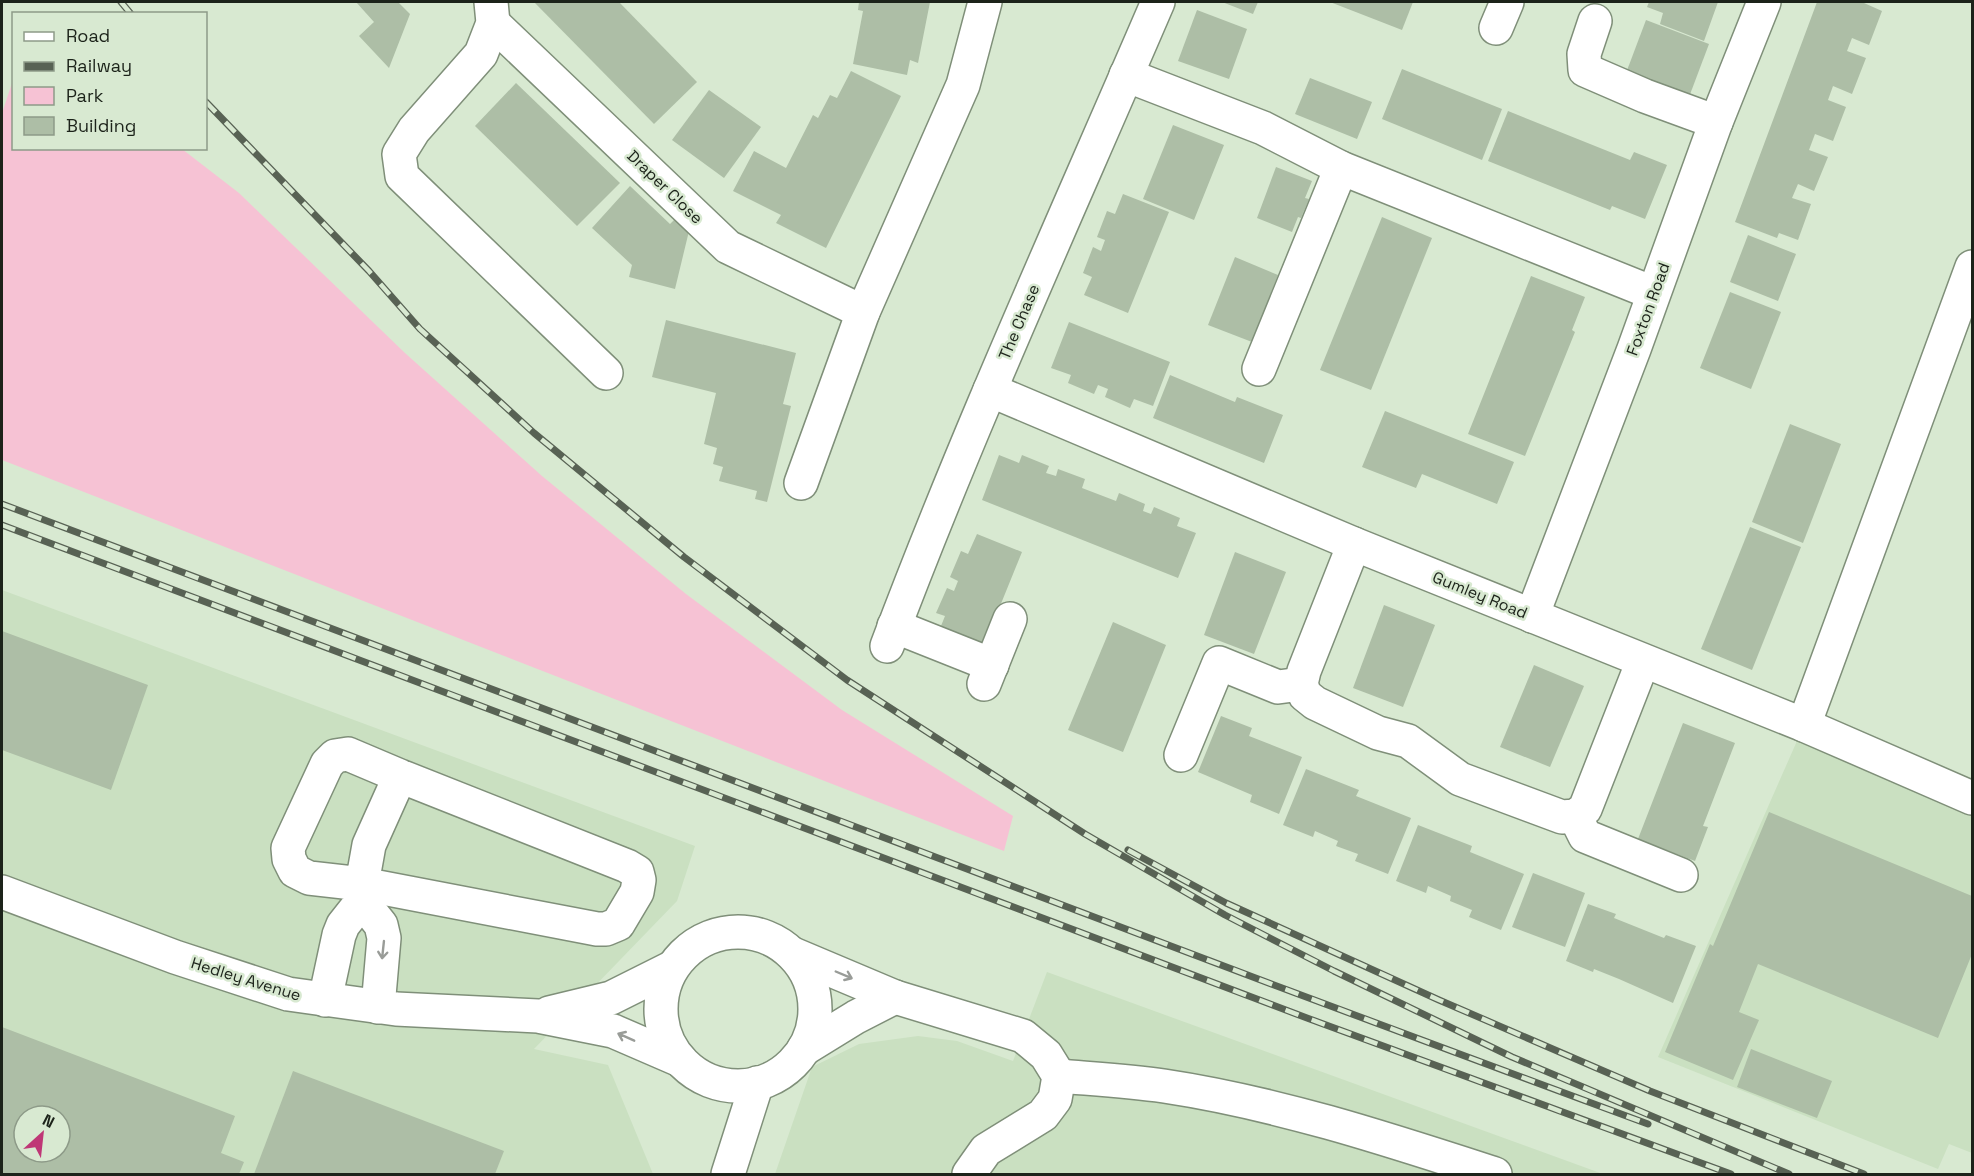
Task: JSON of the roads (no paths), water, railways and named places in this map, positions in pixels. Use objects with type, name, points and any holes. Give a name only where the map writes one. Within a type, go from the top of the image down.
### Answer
[{"type":"street","points":[[801,483],[863,312],[963,85],[985,2]]},
{"type":"street","name":"The Chase","points":[[1010,619],[987,675],[890,636],[990,390],[1158,2]]},
{"type":"street","name":"Foxton Road","points":[[1532,616],[1716,122],[1764,2]]},
{"type":"street","points":[[492,12],[480,54],[414,130],[399,154],[402,176],[606,373]]},
{"type":"street","name":"Draper Close","points":[[492,12],[728,247],[863,312]]},
{"type":"street","points":[[1595,21],[1584,54],[1585,70],[1645,96],[1716,122]]},
{"type":"street","points":[[1126,75],[1263,128],[1341,168],[1653,293]]},
{"type":"street","points":[[1259,369],[1341,168]]},
{"type":"street","points":[[1804,725],[1972,267]]},
{"type":"street","name":"Gumley Road","points":[[990,390],[1354,544],[1804,725],[1972,798]]},
{"type":"street","points":[[1354,544],[1304,670],[1301,684],[1305,695],[1315,703],[1378,733],[1408,741],[1460,779],[1545,812],[1562,817],[1575,816],[1585,809],[1643,661]]},
{"type":"street","points":[[1181,755],[1219,663],[1278,687],[1301,684]]},
{"type":"street","points":[[348,754],[400,776],[627,866],[637,872],[639,880],[637,892],[618,924],[606,929],[597,929],[362,892],[309,878],[295,871],[289,859],[288,848],[327,764],[335,756],[348,754]]},
{"type":"street","points":[[325,1000],[339,935],[362,892],[369,845],[400,776]]},
{"type":"street","points":[[1575,816],[1585,836],[1681,875]]},
{"type":"street","name":"Hedley Avenue","points":[[2,892],[197,964],[288,994],[378,1007],[538,1016],[613,1031],[680,1060]]},
{"type":"street","points":[[362,892],[381,925],[384,938],[378,1007]]},
{"type":"street","name":"Hedley Avenue","points":[[538,1016],[611,998],[671,968],[689,948],[701,940],[727,932],[748,932],[774,939],[793,954],[808,976],[815,994],[814,1024],[804,1049],[791,1066],[766,1082],[739,1087],[718,1084],[693,1072],[680,1060],[665,1037],[660,1006],[671,968]]},
{"type":"street","points":[[793,954],[895,997],[1023,1036],[1046,1055],[1059,1076],[1055,1099],[1044,1115],[986,1150],[969,1174]]},
{"type":"street","points":[[804,1049],[855,1017],[895,997]]},
{"type":"street","points":[[1059,1076],[1164,1086],[1256,1104],[1368,1133],[1496,1174]]},
{"type":"street","points":[[728,1174],[757,1083]]},
{"type":"railway","points":[[121,2],[129,12]]},
{"type":"railway","points":[[207,103],[369,271],[420,329],[534,433],[684,557],[847,680],[1085,834],[1225,915],[1334,971],[1512,1057],[1789,1174]]},
{"type":"railway","points":[[2,504],[1648,1124]]},
{"type":"railway","points":[[2,525],[1307,1018],[1731,1174]]},
{"type":"railway","points":[[1128,850],[1226,903],[1439,1000],[1650,1091],[1864,1174]]}]
